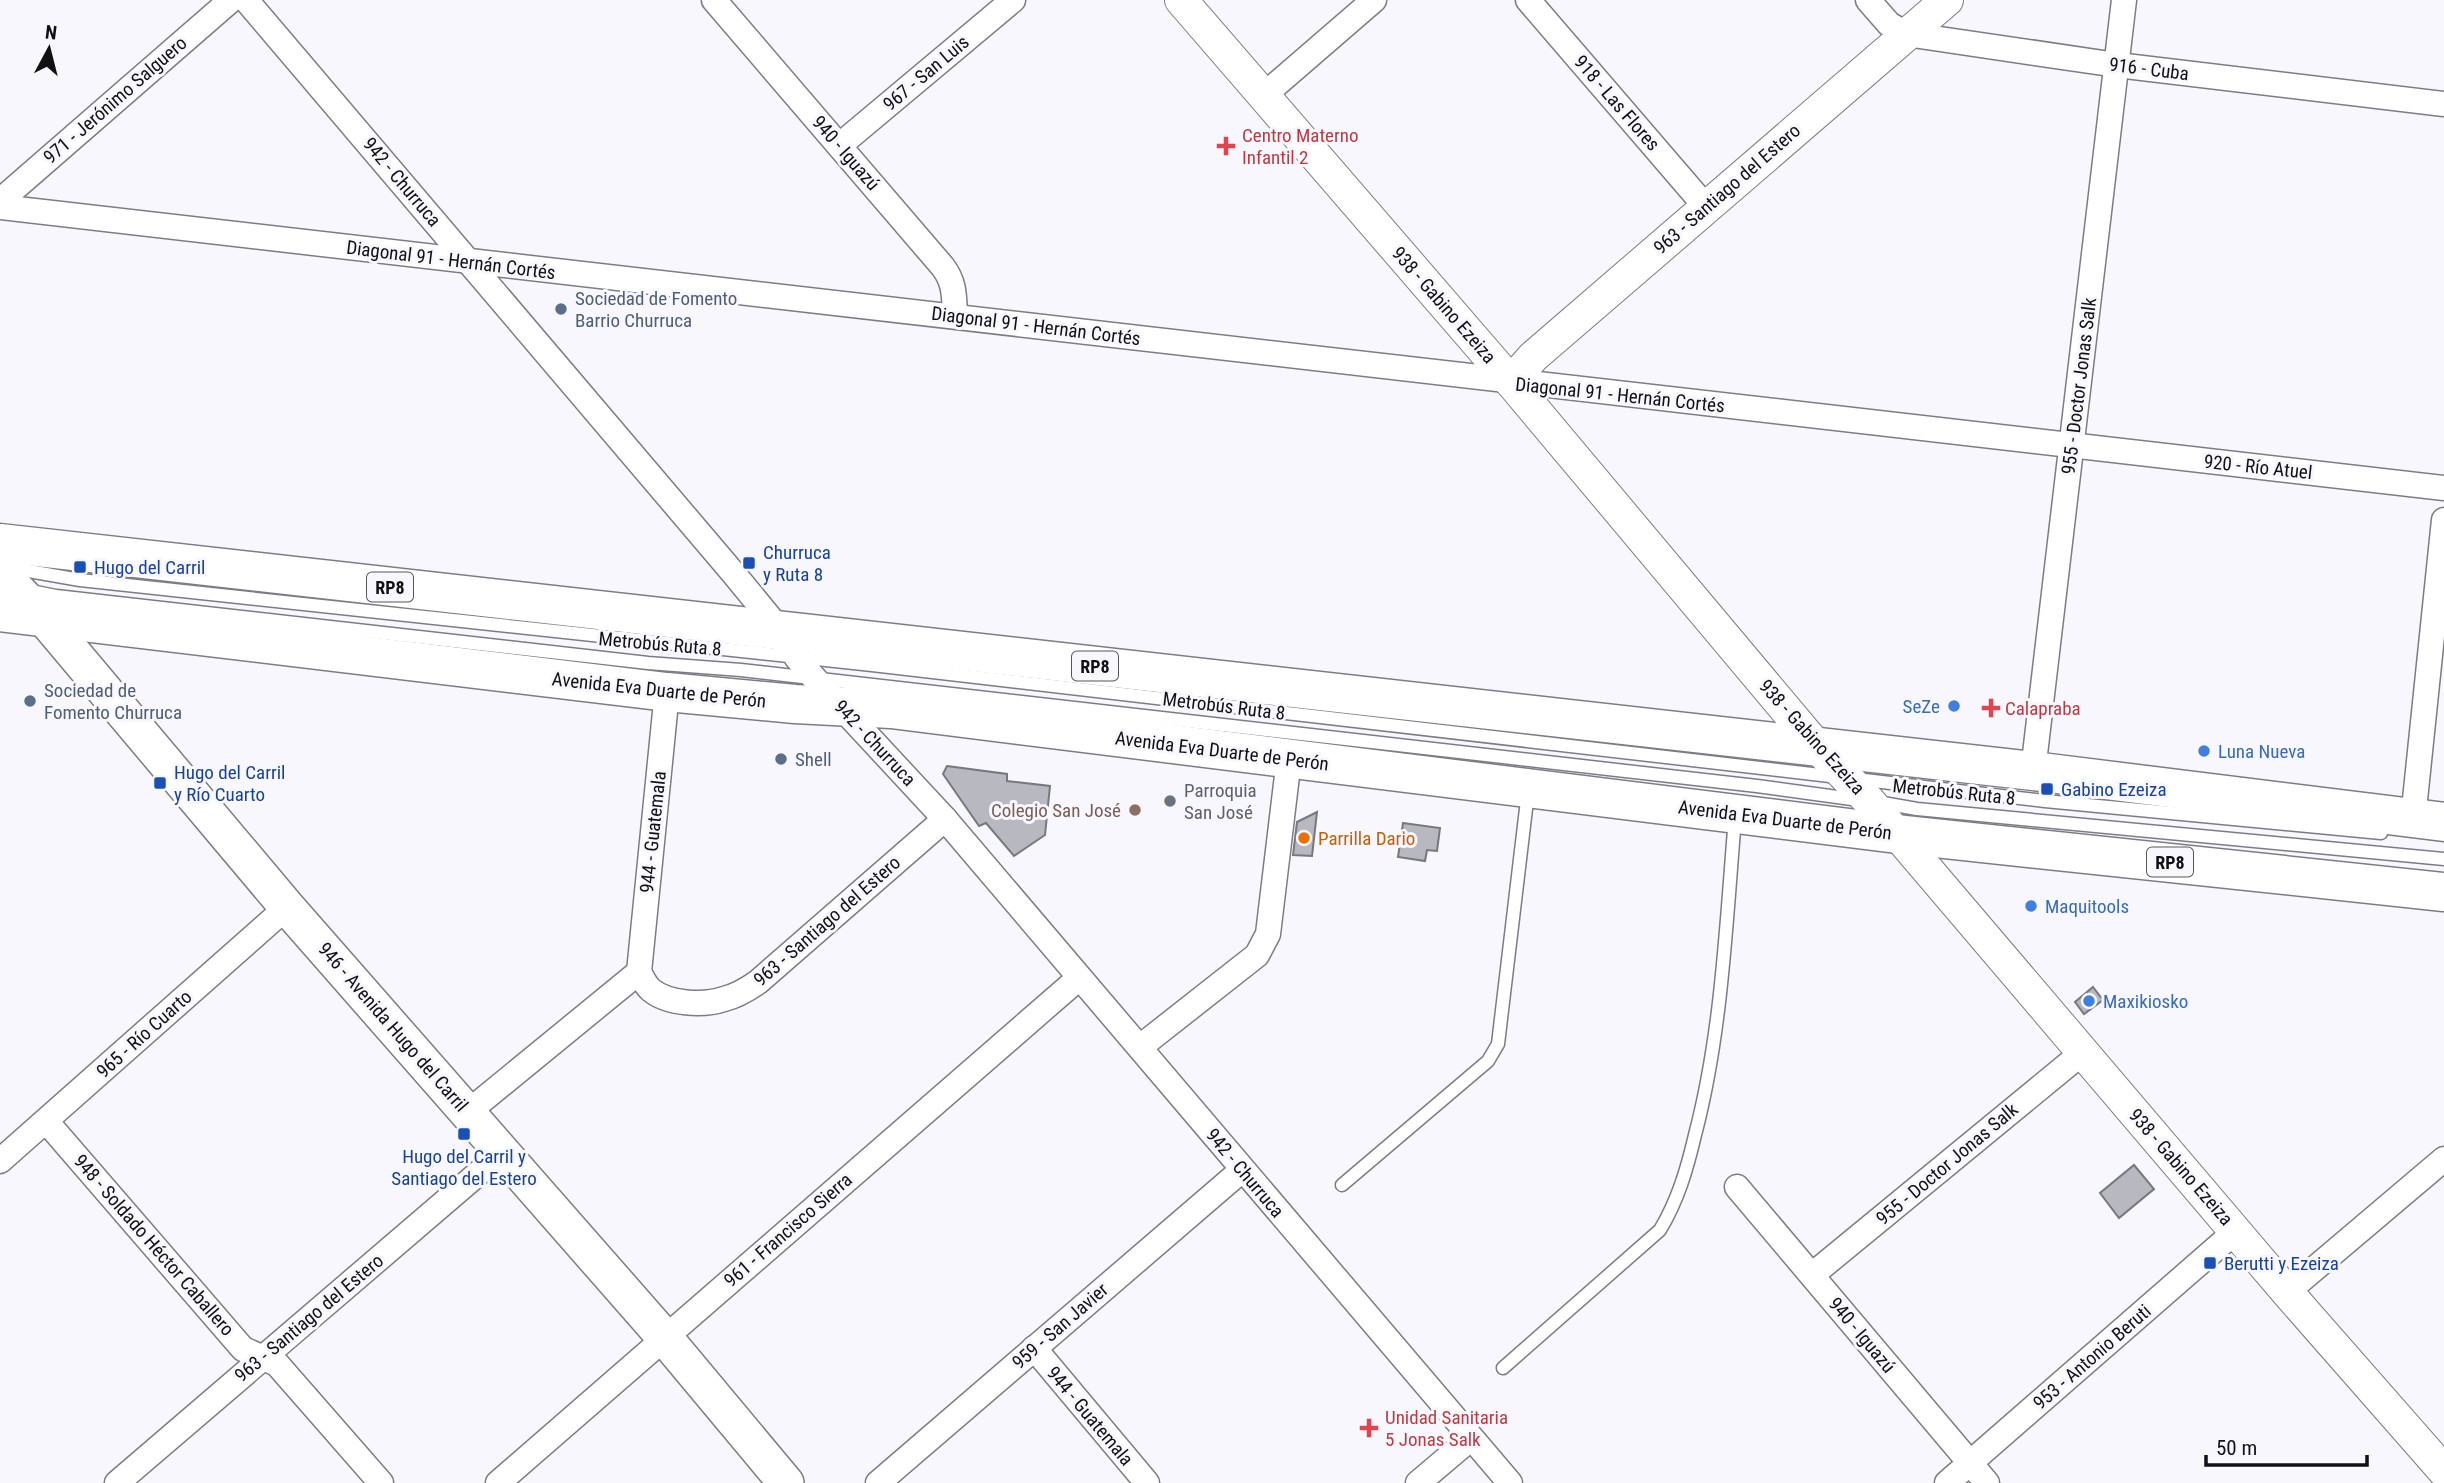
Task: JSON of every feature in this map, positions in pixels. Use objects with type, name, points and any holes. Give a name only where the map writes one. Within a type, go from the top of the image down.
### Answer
[{"type":"main road","name":"RP8","points":[[0,543],[789,644],[1409,702],[1810,761],[2033,771],[2415,825]]},
{"type":"main road","name":"Avenida Eva Duarte de Perón","points":[[3,585],[43,617],[667,692],[891,709],[1897,834],[2444,892]]},
{"type":"main road","name":"946 - Avenida Hugo del Carril","points":[[43,617],[287,907],[665,1338],[786,1483]]},
{"type":"street","name":"971 - Jerónimo Salguero","points":[[0,201],[231,0]]},
{"type":"street","name":"942 - Churruca","points":[[246,0],[470,263],[789,644],[815,679],[945,819],[1510,1483]]},
{"type":"street","name":"940 - Iguazú","points":[[714,0],[951,278],[955,316]]},
{"type":"street","name":"967 - San Luis","points":[[840,145],[1013,0]]},
{"type":"street","name":"938 - Gabino Ezeiza","points":[[1181,0],[1511,382],[1810,761],[1844,778],[1869,801],[2081,1053],[2444,1471]]},
{"type":"street","points":[[1263,96],[1374,0]]},
{"type":"street","name":"918 - Las Flores","points":[[1528,0],[1706,207]]},
{"type":"street","points":[[1868,0],[1889,24],[1906,34]]},
{"type":"street","name":"963 - Santiago del Estero","points":[[1511,382],[1533,357],[1947,0]]},
{"type":"street","name":"955 - Doctor Jonas Salk","points":[[2033,771],[2124,0]]},
{"type":"street","name":"916 - Cuba","points":[[1906,34],[2117,65],[2444,104]]},
{"type":"street","name":"Diagonal 91 - Hernán Cortés","points":[[0,207],[2071,446]]},
{"type":"street","name":"920 - Río Atuel","points":[[2071,446],[2444,488]]},
{"type":"street","points":[[2415,825],[2444,520]]},
{"type":"street","name":"944 - Guatemala","points":[[639,972],[667,692]]},
{"type":"street","points":[[1140,1046],[1257,955],[1263,946],[1268,934],[1289,759]]},
{"type":"street","name":"963 - Santiago del Estero","points":[[639,972],[649,989],[666,999],[693,1003],[723,1000],[742,992],[758,982],[945,819]]},
{"type":"street","name":"965 - Río Cuarto","points":[[0,1161],[287,907]]},
{"type":"street","points":[[468,1112],[639,972]]},
{"type":"street","name":"961 - Francisco Sierra","points":[[498,1483],[1079,978]]},
{"type":"street","name":"955 - Doctor Jonas Salk","points":[[1812,1275],[2081,1053]]},
{"type":"street","name":"948 - Soldado Héctor Caballero","points":[[46,1121],[243,1349],[277,1364],[381,1483]]},
{"type":"street","name":"963 - Santiago del Estero","points":[[117,1483],[502,1153]]},
{"type":"street","points":[[2287,1292],[2444,1159]]},
{"type":"street","name":"959 - San Javier","points":[[878,1483],[1241,1170]]},
{"type":"street","name":"940 - Iguazú","points":[[1737,1187],[1987,1483]]},
{"type":"street","name":"953 - Antonio Beruti","points":[[1947,1483],[2236,1231]]},
{"type":"street","name":"944 - Guatemala","points":[[1034,1349],[1147,1483]]},
{"type":"street","points":[[1418,1483],[1470,1438]]},
{"type":"lane","name":"Metrobús Ruta 8","points":[[3,585],[80,580],[789,644],[1810,761]]},
{"type":"lane","name":"Metrobús Ruta 8","points":[[3,585],[84,600],[815,679],[1757,786],[1930,810],[2444,859]]},
{"type":"lane","name":"Metrobús Ruta 8","points":[[1844,778],[2045,801],[2415,825]]},
{"type":"lane","points":[[1342,1185],[1488,1061],[1498,1044],[1528,789]]},
{"type":"lane","points":[[1503,1368],[1660,1230],[1671,1213],[1682,1186],[1708,1086],[1717,1022],[1735,814]]},
{"type":"building","points":[[947,766],[1007,774],[1007,781],[1050,786],[1045,835],[1014,856],[986,823],[979,826],[943,774]]},
{"type":"building","name":"Parrilla Dario","points":[[1317,812],[1312,856],[1293,855],[1297,822]]},
{"type":"building","points":[[1403,823],[1440,828],[1437,851],[1427,850],[1425,861],[1398,857]]},
{"type":"building","name":"Maxikiosko","points":[[2093,987],[2103,1000],[2084,1014],[2075,1002]]},
{"type":"building","points":[[2134,1165],[2154,1189],[2119,1218],[2100,1193]]},
{"type":"place","name":"Centro Materno Infantil 2","points":[[1226,146]]},
{"type":"place","name":"Sociedad de Fomento Barrio Churruca","points":[[561,309]]},
{"type":"place","name":"Churruca y Ruta 8","points":[[749,563]]},
{"type":"place","name":"Hugo del Carril","points":[[80,567]]},
{"type":"place","name":"Sociedad de Fomento Churruca","points":[[30,701]]},
{"type":"place","name":"SeZe","points":[[1954,706]]},
{"type":"place","name":"Calapraba","points":[[1991,708]]},
{"type":"place","name":"Luna Nueva","points":[[2204,751]]},
{"type":"place","name":"Shell","points":[[781,759]]},
{"type":"place","name":"Hugo del Carril y Río Cuarto","points":[[160,783]]},
{"type":"place","name":"Gabino Ezeiza","points":[[2047,789]]},
{"type":"place","name":"Parroquia San José","points":[[1170,801]]},
{"type":"place","name":"Colegio San José","points":[[1135,810]]},
{"type":"place","name":"Parrilla Dario","points":[[1304,838]]},
{"type":"place","name":"Maquitools","points":[[2031,906]]},
{"type":"place","name":"Maxikiosko","points":[[2089,1001]]},
{"type":"place","name":"Hugo del Carril y Santiago del Estero","points":[[464,1134]]},
{"type":"place","name":"Berutti y Ezeiza","points":[[2210,1263]]},
{"type":"place","name":"Unidad Sanitaria 5 Jonas Salk","points":[[1369,1428]]}]
